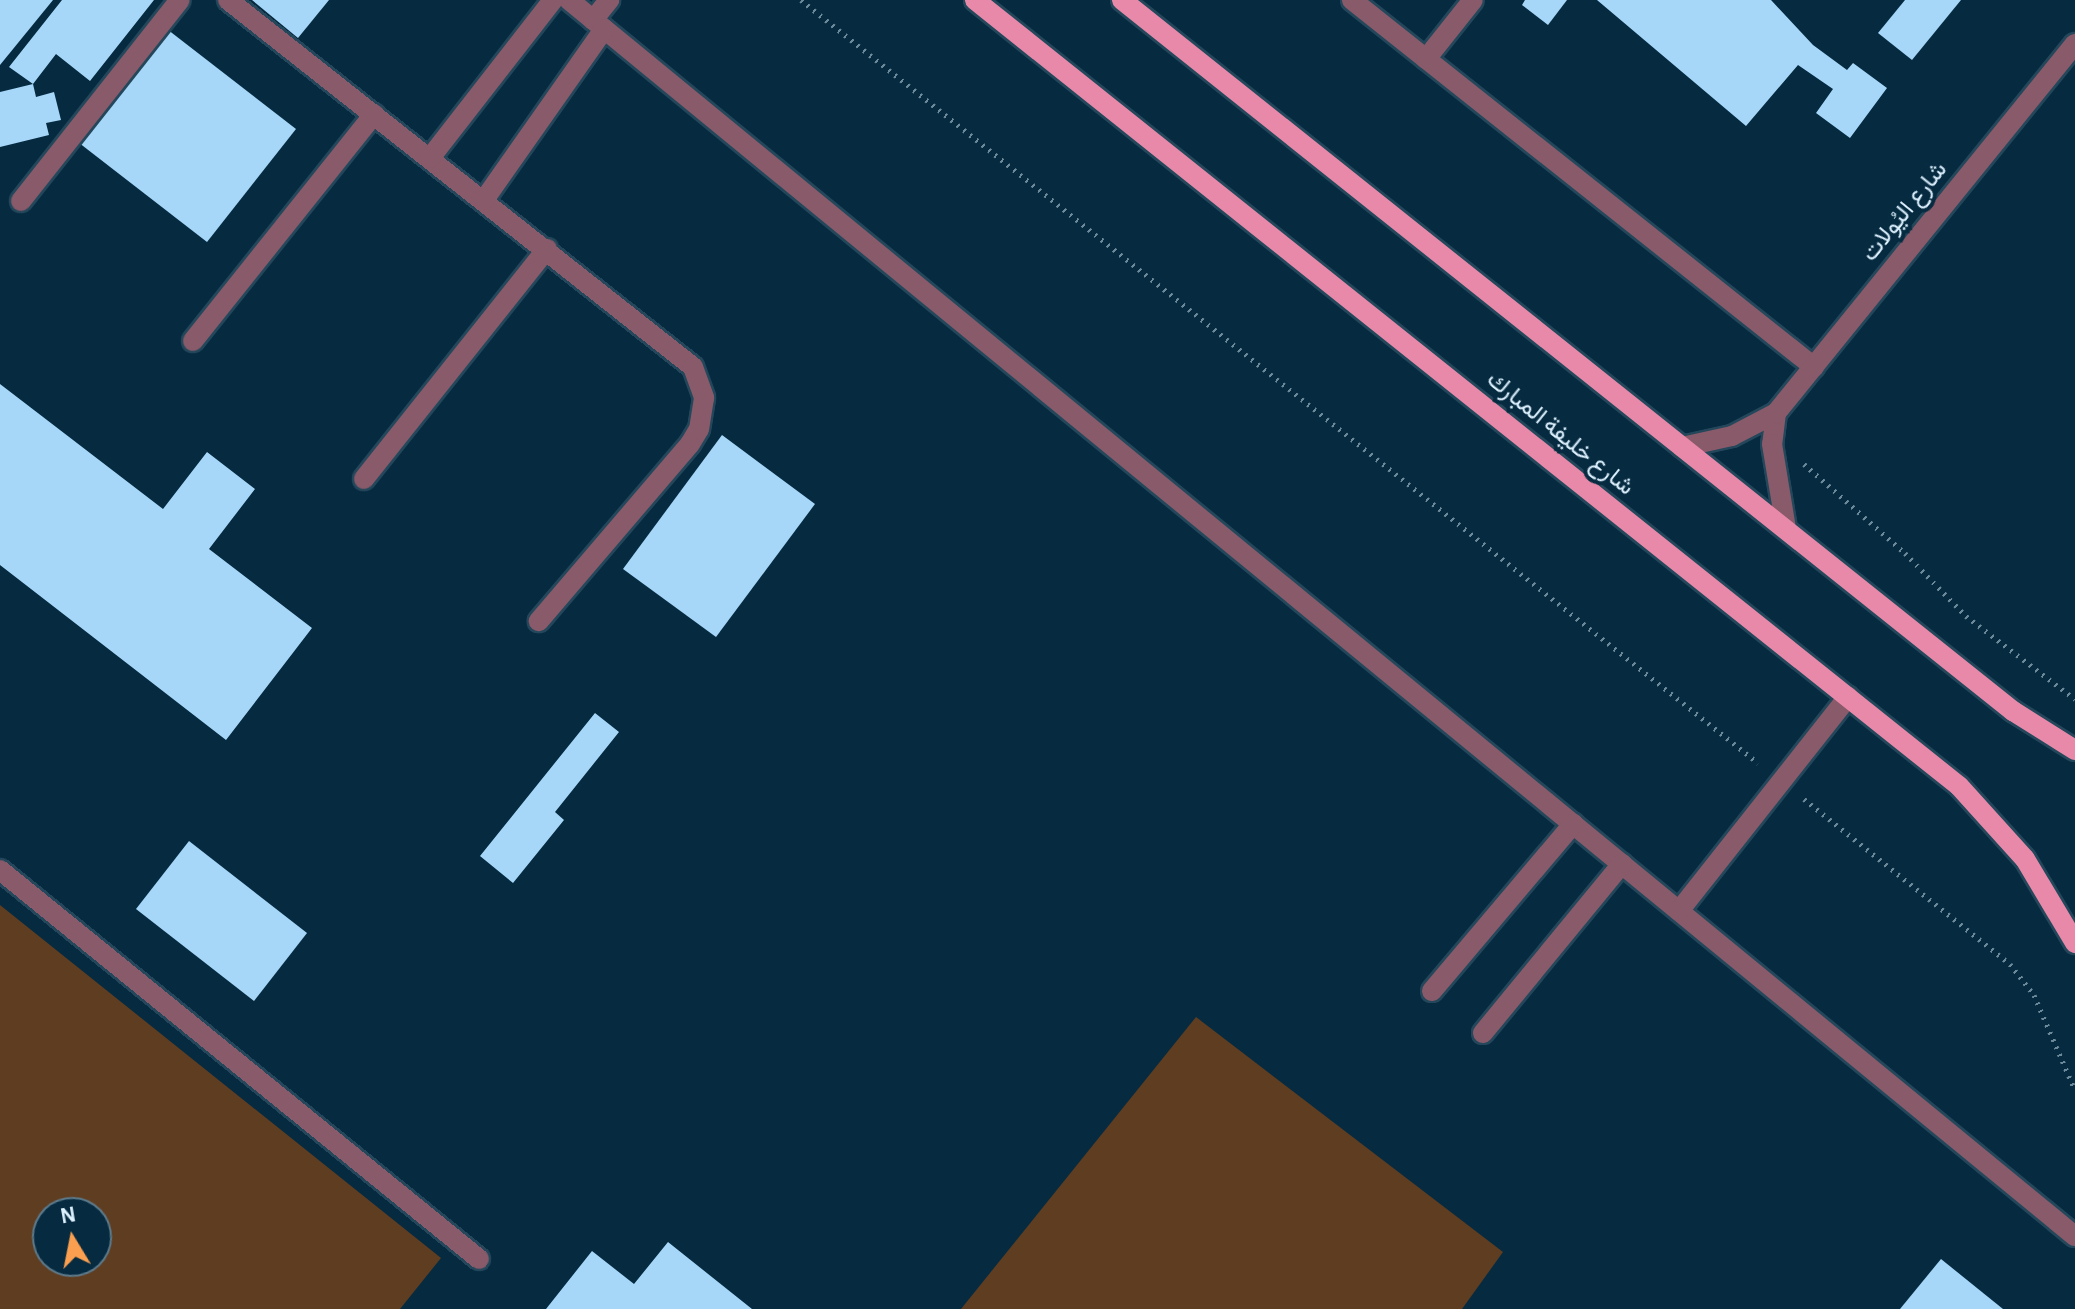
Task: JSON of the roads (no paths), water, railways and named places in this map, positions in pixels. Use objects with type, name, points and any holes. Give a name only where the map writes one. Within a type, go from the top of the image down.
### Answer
[{"type":"main road","name":"شارع خليفة المبارك","points":[[975,0],[1848,697],[1994,821],[2039,880],[2075,943]]},
{"type":"main road","points":[[1122,0],[2013,711],[2075,750]]},
{"type":"street","points":[[21,201],[180,0]]},
{"type":"street","points":[[228,0],[682,355],[693,367],[704,398],[699,429],[690,444],[539,621]]},
{"type":"street","points":[[430,158],[553,0]]},
{"type":"street","points":[[569,0],[2075,1236]]},
{"type":"street","points":[[484,200],[599,25],[609,0]]},
{"type":"street","points":[[1352,0],[1814,367]]},
{"type":"street","points":[[1426,59],[1473,0]]},
{"type":"street","name":"شارع اليُولات","points":[[1682,447],[1732,436],[1776,413],[2075,44]]},
{"type":"street","points":[[193,341],[374,114]]},
{"type":"street","points":[[364,479],[547,249]]},
{"type":"street","points":[[1776,413],[1772,444],[1786,529]]},
{"type":"street","points":[[1679,911],[1848,697]]},
{"type":"street","points":[[1432,991],[1573,824]]},
{"type":"street","points":[[1483,1033],[1622,864]]},
{"type":"street","points":[[0,870],[479,1259]]}]
